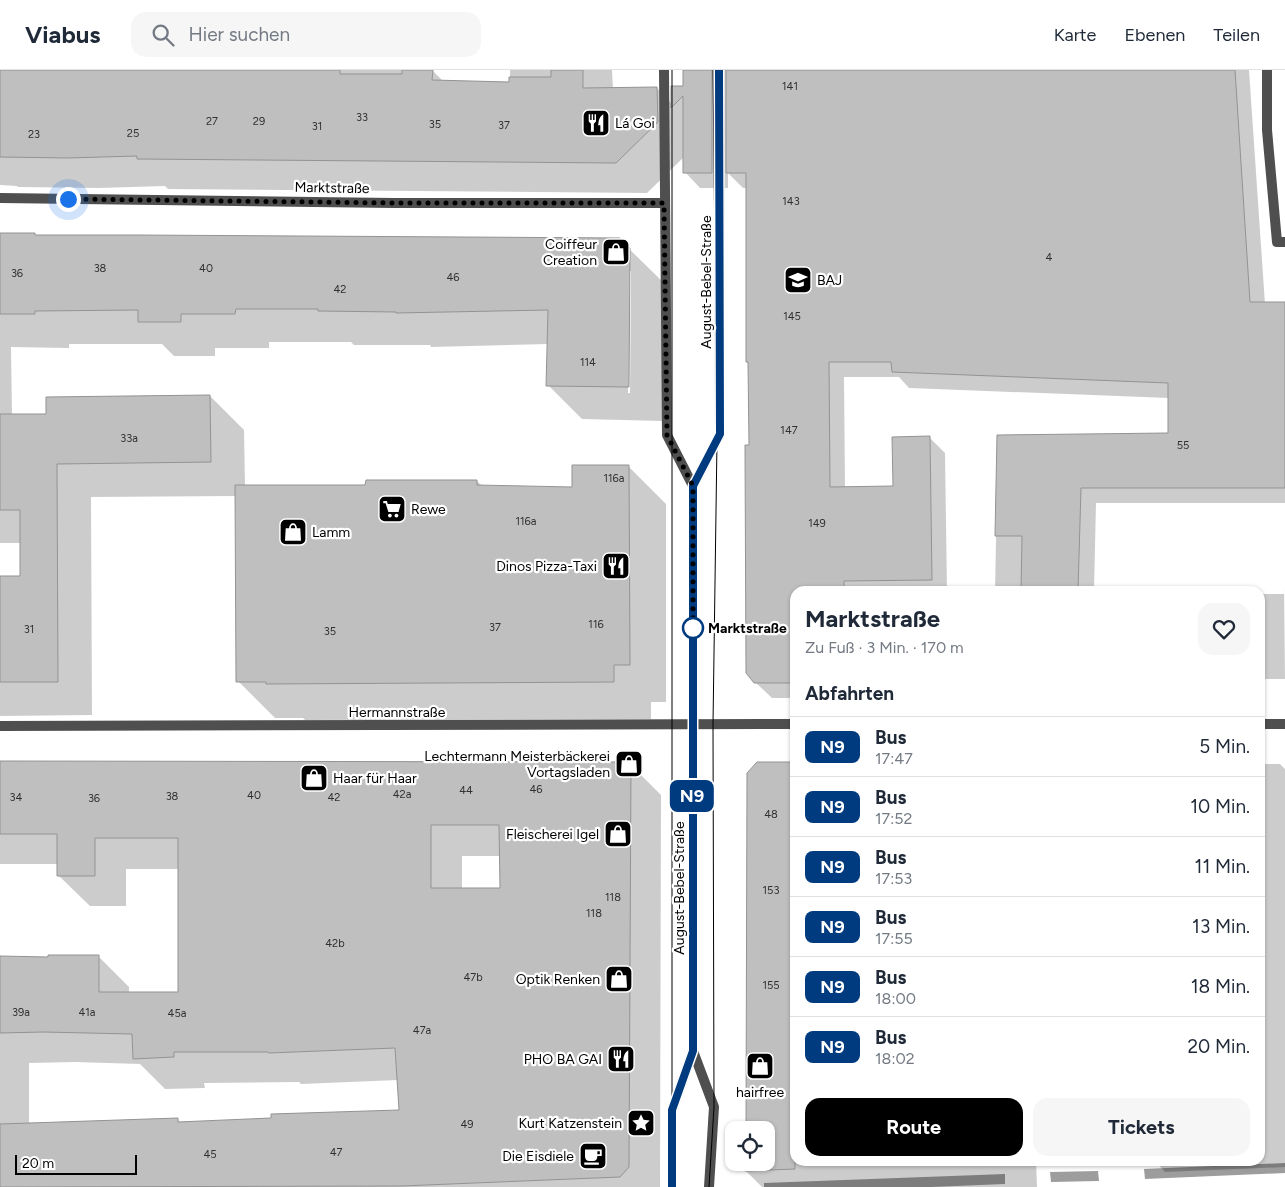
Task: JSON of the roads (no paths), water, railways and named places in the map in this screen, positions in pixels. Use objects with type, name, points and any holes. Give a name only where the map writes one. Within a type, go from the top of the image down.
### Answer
[{"type":"street","name":"August-Bebel-Straße","points":[[664,70],[667,435],[693,486]]},
{"type":"street","name":"August-Bebel-Straße","points":[[672,1187],[672,1110],[693,1051],[693,486],[720,434],[719,70]]},
{"type":"street","points":[[1267,70],[1267,130],[1277,242],[1285,242]]},
{"type":"street","name":"Marktstraße","points":[[0,198],[394,203],[664,203]]},
{"type":"street","name":"Hermannstraße","points":[[0,726],[790,724]]},
{"type":"street","points":[[1265,724],[1285,724]]},
{"type":"street","name":"August-Bebel-Straße","points":[[693,1051],[714,1107],[709,1187]]},
{"type":"tram line","points":[[672,70],[672,1187]]},
{"type":"tram line","points":[[709,1187],[714,1107],[713,724],[717,441],[713,70]]},
{"type":"place","name":"Lá Goi","points":[[596,123]]},
{"type":"place","name":"Coiffeur Creation","points":[[616,252]]},
{"type":"place","name":"BAJ","points":[[798,280]]},
{"type":"place","name":"Rewe","points":[[392,509]]},
{"type":"place","name":"Lamm","points":[[293,532]]},
{"type":"place","name":"Dinos Pizza-Taxi","points":[[616,566]]},
{"type":"place","name":"Marktstraße","points":[[693,628]]},
{"type":"place","name":"Lechtermann Meisterbäckerei Vortagsladen","points":[[629,764]]},
{"type":"place","name":"Haar für Haar","points":[[314,778]]},
{"type":"place","name":"Fleischerei Igel","points":[[618,834]]},
{"type":"place","name":"Optik Renken","points":[[619,979]]},
{"type":"place","name":"PHO BA GAI","points":[[621,1059]]},
{"type":"place","name":"hairfree","points":[[760,1066]]},
{"type":"place","name":"Kurt Katzenstein","points":[[641,1123]]},
{"type":"place","name":"Die Eisdiele","points":[[593,1156]]}]
